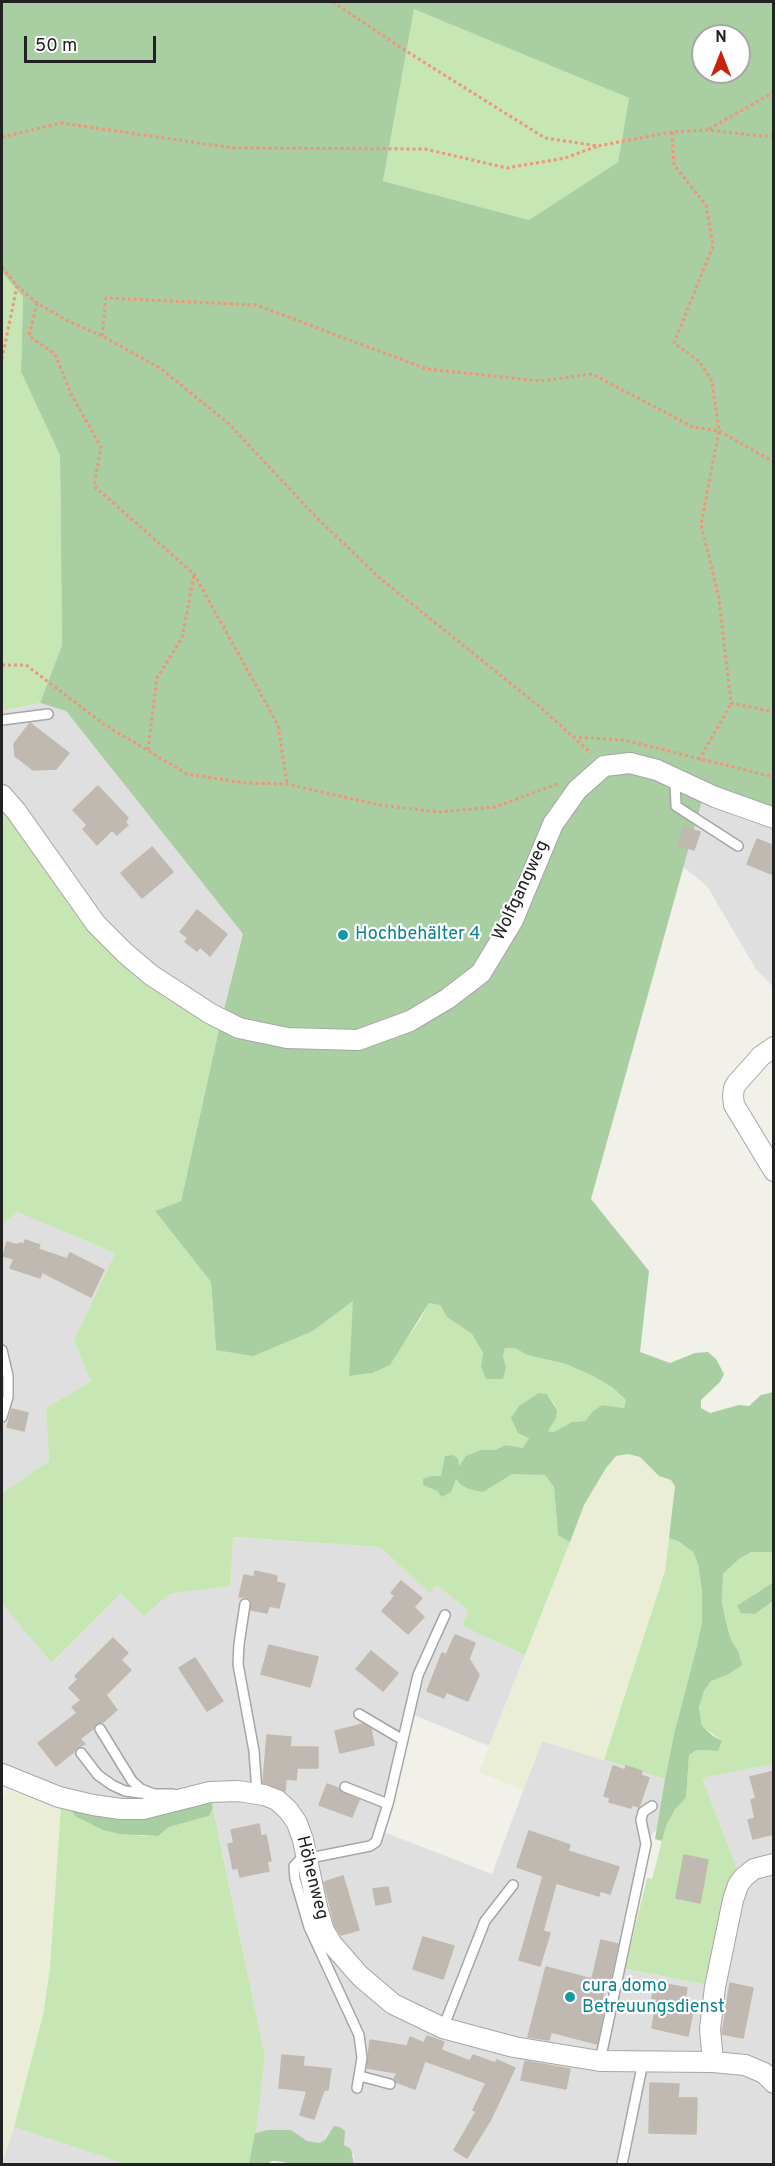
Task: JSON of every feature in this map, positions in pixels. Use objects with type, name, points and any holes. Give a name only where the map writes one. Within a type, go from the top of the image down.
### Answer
[{"type":"street","points":[[604,766],[630,763],[657,770],[715,797],[774,818]]},
{"type":"street","name":"Wolfgangweg","points":[[2,795],[96,924],[151,975],[211,1014],[239,1028],[287,1038],[358,1040],[410,1021],[447,999],[481,974],[513,920],[553,824],[577,790],[604,766]]},
{"type":"street","points":[[774,1047],[761,1056],[737,1083],[733,1096],[734,1105],[774,1171]]},
{"type":"street","name":"Höhenweg","points":[[2,1774],[59,1797],[121,1809],[143,1809],[210,1792],[257,1792],[277,1800],[297,1823],[324,1931],[360,1976],[393,2004],[443,2028],[514,2047],[600,2061],[713,2062],[755,2067],[774,2084]]},
{"type":"street","points":[[713,2062],[710,2029],[715,1987],[733,1900],[744,1876],[754,1869],[774,1864]]},
{"type":"lane","points":[[2,720],[48,714]]},
{"type":"lane","points":[[675,778],[676,806],[738,846]]},
{"type":"lane","points":[[2,1350],[8,1376],[9,1397],[2,1417]]},
{"type":"lane","points":[[245,1605],[238,1664],[254,1751],[257,1792]]},
{"type":"lane","points":[[357,2088],[362,2046],[359,2035],[309,1927],[295,1879],[294,1866],[300,1860],[370,1846],[376,1842],[388,1804],[418,1675],[445,1614]]},
{"type":"lane","points":[[359,1714],[403,1740]]},
{"type":"lane","points":[[100,1729],[132,1781],[141,1790],[154,1794]]},
{"type":"lane","points":[[81,1754],[98,1775],[125,1791],[154,1794],[210,1792]]},
{"type":"lane","points":[[345,1786],[388,1804]]},
{"type":"lane","points":[[600,2061],[646,1844],[641,1820],[643,1812],[652,1806]]},
{"type":"lane","points":[[443,2028],[485,1921],[513,1885]]},
{"type":"lane","points":[[622,2164],[643,2062]]},
{"type":"lane","points":[[360,2076],[390,2084]]},
{"type":"path","points":[[333,2],[406,51],[545,138],[598,146]]},
{"type":"path","points":[[707,130],[774,92]]},
{"type":"path","points":[[2,137],[61,123],[233,148],[425,149],[507,168],[565,158],[598,146],[672,132],[707,130],[774,136]]},
{"type":"path","points":[[672,132],[674,165],[706,205],[713,246],[674,343],[699,361],[712,381],[719,431],[701,525],[719,598],[731,703],[699,760],[774,777]]},
{"type":"path","points":[[2,267],[17,286],[37,303],[160,368],[229,424],[316,517],[382,580],[540,707],[604,766]]},
{"type":"path","points":[[2,359],[17,286]]},
{"type":"path","points":[[102,336],[106,298],[256,305],[426,369],[540,381],[592,374],[693,427],[719,431],[774,462]]},
{"type":"path","points":[[37,303],[29,336],[55,354],[71,394],[101,447],[94,486],[194,574],[278,725],[287,784]]},
{"type":"path","points":[[148,750],[157,678],[182,638],[194,574]]},
{"type":"path","points":[[2,665],[26,665],[105,725],[187,774],[244,783],[287,784],[379,805],[440,812],[495,807],[565,781]]},
{"type":"path","points":[[731,703],[774,712]]},
{"type":"shaded area","points":[[40,703],[66,711],[243,934],[222,1016],[123,944],[2,785],[2,711]]},
{"type":"shaded area","points":[[706,786],[773,808],[773,987],[756,969],[707,886],[682,866]]},
{"type":"shaded area","points":[[17,1212],[115,1253],[74,1340],[91,1381],[46,1408],[49,1461],[2,1493],[2,1225]]},
{"type":"shaded area","points":[[232,1537],[380,1547],[430,1592],[436,1585],[468,1610],[462,1626],[525,1655],[489,1746],[409,1713],[381,1831],[492,1874],[542,1741],[665,1779],[658,1828],[652,1834],[643,1869],[622,1969],[707,1985],[738,1871],[702,1778],[773,1764],[773,2164],[354,2164],[354,2156],[344,2145],[343,2137],[328,2133],[325,2140],[315,2143],[307,2141],[290,2130],[255,2133],[265,2056],[210,1792],[143,1809],[2,1774],[2,1604],[53,1663],[121,1594],[144,1616],[170,1594],[230,1586]]},
{"type":"shaded area","points":[[14,2127],[126,2164],[2,2164]]},
{"type":"green space","points":[[2,2],[773,2],[773,808],[706,786],[591,1199],[649,1271],[640,1352],[670,1363],[695,1353],[708,1352],[716,1359],[724,1374],[720,1382],[701,1400],[701,1408],[710,1413],[739,1405],[749,1406],[761,1395],[773,1392],[773,1552],[752,1552],[739,1559],[723,1574],[722,1603],[731,1640],[738,1651],[742,1665],[727,1675],[711,1681],[704,1691],[699,1708],[702,1726],[722,1741],[718,1751],[697,1750],[689,1755],[686,1798],[675,1809],[666,1826],[662,1841],[655,1839],[665,1779],[702,1622],[702,1592],[698,1564],[693,1552],[669,1538],[675,1486],[671,1480],[659,1476],[640,1457],[628,1454],[616,1456],[606,1468],[584,1505],[570,1542],[558,1535],[554,1487],[545,1475],[512,1474],[483,1492],[469,1489],[456,1479],[451,1492],[442,1497],[437,1491],[423,1485],[423,1479],[441,1476],[445,1456],[453,1455],[458,1459],[459,1466],[466,1456],[481,1450],[495,1450],[506,1445],[523,1448],[529,1438],[518,1433],[511,1418],[519,1406],[539,1393],[547,1394],[557,1410],[556,1418],[548,1431],[554,1432],[572,1422],[585,1421],[602,1405],[624,1408],[626,1400],[612,1387],[591,1375],[566,1364],[527,1355],[515,1348],[505,1348],[503,1356],[506,1367],[503,1379],[486,1379],[481,1366],[483,1353],[472,1334],[447,1317],[440,1305],[429,1303],[390,1365],[372,1373],[349,1376],[353,1301],[313,1331],[253,1356],[216,1350],[211,1282],[155,1211],[181,1201],[220,1025],[243,934],[66,711],[40,703],[62,645],[60,455],[21,372],[23,297],[2,272]],"holes":[[[414,9],[629,98],[618,162],[529,220],[383,181]]]},
{"type":"green space","points":[[414,8],[629,98],[618,162],[529,220],[383,181]]},
{"type":"green space","points":[[2,272],[23,297],[21,372],[60,454],[62,645],[40,703],[2,711]]},
{"type":"green space","points":[[2,802],[68,899],[220,1025],[181,1201],[155,1211],[211,1282],[216,1350],[313,1331],[354,1300],[349,1376],[372,1373],[405,1341],[429,1303],[440,1305],[447,1317],[472,1334],[483,1353],[481,1366],[506,1367],[503,1356],[505,1347],[515,1348],[527,1355],[566,1364],[591,1375],[612,1387],[626,1400],[624,1408],[602,1405],[585,1421],[572,1422],[555,1432],[548,1431],[557,1410],[547,1394],[539,1393],[530,1400],[529,1438],[523,1448],[506,1445],[495,1450],[481,1451],[458,1466],[445,1466],[441,1476],[431,1476],[423,1485],[437,1491],[456,1478],[503,1479],[512,1474],[528,1473],[545,1475],[554,1487],[558,1534],[570,1542],[525,1655],[462,1626],[468,1610],[436,1585],[430,1593],[380,1547],[233,1537],[230,1586],[170,1594],[144,1616],[121,1594],[52,1663],[2,1604],[2,1493],[49,1461],[46,1408],[91,1381],[74,1340],[115,1253],[17,1212],[2,1225]]},
{"type":"green space","points":[[628,1454],[640,1457],[659,1476],[671,1480],[675,1486],[665,1571],[604,1760],[542,1741],[523,1790],[479,1772],[584,1505],[606,1468],[616,1456]]},
{"type":"green space","points":[[669,1538],[693,1552],[698,1564],[702,1592],[702,1622],[665,1779],[604,1760],[665,1571]]},
{"type":"green space","points":[[753,1552],[773,1552],[773,1582],[754,1594],[755,1614],[773,1601],[773,1764],[702,1778],[738,1871],[707,1985],[625,1969],[647,1878],[652,1879],[666,1826],[675,1809],[686,1798],[689,1755],[697,1750],[718,1751],[722,1741],[702,1726],[699,1708],[704,1691],[711,1681],[727,1675],[738,1651],[731,1640],[722,1603],[723,1574],[739,1559]]},
{"type":"green space","points":[[773,1582],[773,1601],[755,1614],[741,1613],[737,1606]]},
{"type":"green space","points":[[7,1790],[61,1805],[50,1968],[43,2015],[2,2164],[2,1804]]},
{"type":"green space","points":[[212,1802],[213,1808],[209,1816],[169,1827],[158,1836],[120,1834],[103,1830],[75,1816],[71,1809],[167,1813]]},
{"type":"green space","points":[[61,1805],[140,1836],[158,1836],[169,1827],[209,1816],[213,1808],[265,2056],[253,2155],[249,2164],[126,2164],[14,2127],[43,2015],[50,1968]]},
{"type":"green space","points":[[334,2126],[345,2131],[344,2145],[351,2149],[354,2164],[294,2164],[272,2161],[267,2164],[249,2164],[255,2133],[268,2130],[291,2130],[307,2141],[320,2143],[325,2140]]},
{"type":"building","points":[[30,723],[69,753],[56,769],[33,770],[15,756],[14,744]]},
{"type":"building","points":[[98,786],[128,818],[125,822],[128,825],[117,835],[112,830],[97,845],[83,829],[87,825],[73,810]]},
{"type":"building","points":[[684,827],[700,832],[694,850],[678,845]]},
{"type":"building","points":[[757,839],[774,846],[774,875],[747,864]]},
{"type":"building","points":[[152,847],[173,872],[142,898],[121,873]]},
{"type":"building","points":[[197,910],[227,934],[210,956],[200,947],[197,951],[185,942],[188,938],[180,932]]},
{"type":"building","points":[[25,1240],[40,1245],[38,1249],[67,1259],[70,1253],[104,1270],[91,1297],[42,1272],[40,1278],[10,1268],[14,1259],[3,1256],[7,1242],[18,1245],[19,1243],[24,1244]]},
{"type":"building","points":[[12,1409],[28,1413],[24,1431],[7,1427]]},
{"type":"building","points":[[255,1571],[277,1576],[276,1582],[285,1584],[279,1608],[269,1606],[267,1613],[251,1610],[251,1600],[247,1597],[239,1597],[244,1575],[254,1577]]},
{"type":"building","points":[[401,1581],[422,1598],[414,1607],[424,1617],[408,1634],[382,1611],[395,1596],[391,1593]]},
{"type":"building","points":[[455,1635],[475,1643],[469,1659],[479,1675],[468,1701],[446,1692],[444,1698],[427,1691],[442,1653],[446,1655]]},
{"type":"building","points":[[113,1638],[128,1653],[121,1660],[131,1670],[106,1695],[117,1710],[102,1723],[96,1724],[80,1739],[85,1744],[76,1748],[56,1766],[38,1743],[77,1713],[72,1707],[81,1700],[69,1688],[78,1679],[75,1676]]},
{"type":"building","points":[[269,1645],[318,1657],[310,1687],[261,1674]]},
{"type":"building","points":[[371,1651],[398,1673],[383,1691],[356,1669]]},
{"type":"building","points":[[195,1658],[223,1701],[207,1711],[179,1668]]},
{"type":"building","points":[[363,1724],[371,1729],[374,1745],[340,1753],[335,1731]]},
{"type":"building","points":[[267,1735],[291,1737],[290,1747],[318,1747],[318,1768],[297,1768],[296,1780],[286,1779],[285,1791],[263,1783]]},
{"type":"building","points":[[613,1766],[625,1770],[626,1766],[642,1771],[641,1775],[649,1778],[639,1807],[632,1805],[631,1808],[609,1802],[610,1798],[604,1796]]},
{"type":"building","points":[[774,1771],[774,1834],[753,1839],[748,1820],[755,1818],[751,1800],[756,1798],[750,1777]]},
{"type":"building","points":[[327,1784],[359,1800],[352,1817],[319,1805]]},
{"type":"building","points":[[259,1824],[261,1836],[266,1835],[271,1861],[267,1861],[269,1871],[240,1877],[238,1868],[233,1869],[228,1844],[234,1843],[231,1830]]},
{"type":"building","points":[[529,1831],[570,1845],[568,1851],[619,1867],[610,1894],[600,1891],[599,1896],[556,1883],[543,1931],[550,1933],[540,1966],[519,1960],[543,1876],[517,1867]]},
{"type":"building","points":[[684,1855],[708,1860],[700,1903],[676,1898]]},
{"type":"building","points":[[343,1876],[359,1930],[341,1935],[335,1926],[324,1882]]},
{"type":"building","points":[[388,1887],[391,1902],[376,1905],[373,1889]]},
{"type":"building","points":[[423,1937],[454,1946],[443,1979],[413,1969]]},
{"type":"building","name":"cura domo Betreuungsdienst","points":[[601,1940],[618,1944],[609,1986],[606,1985],[598,2014],[603,2015],[597,2044],[551,2032],[549,2040],[528,2037],[546,1967],[592,1979]]},
{"type":"building","points":[[655,1982],[687,1988],[684,2004],[694,2006],[688,2036],[652,2028],[657,1999],[652,1998]]},
{"type":"building","points":[[730,1983],[753,1988],[743,2038],[722,2034]]},
{"type":"building","points":[[427,2036],[444,2042],[441,2050],[470,2061],[473,2055],[495,2063],[497,2060],[515,2068],[491,2119],[467,2158],[454,2150],[476,2112],[473,2110],[486,2083],[425,2061],[415,2089],[396,2082],[394,2079],[397,2073],[367,2068],[370,2040],[407,2046],[410,2037],[424,2043]]},
{"type":"building","points":[[282,2055],[304,2057],[303,2066],[331,2069],[328,2090],[324,2090],[314,2119],[300,2115],[307,2091],[279,2088]]},
{"type":"building","points":[[525,2061],[570,2069],[566,2089],[521,2080]]},
{"type":"building","points":[[650,2083],[679,2084],[678,2098],[697,2098],[696,2134],[649,2133]]},
{"type":"place","name":"Hochbehälter 4","points":[[343,935]]},
{"type":"place","name":"cura domo Betreuungsdienst","points":[[570,1997]]}]
